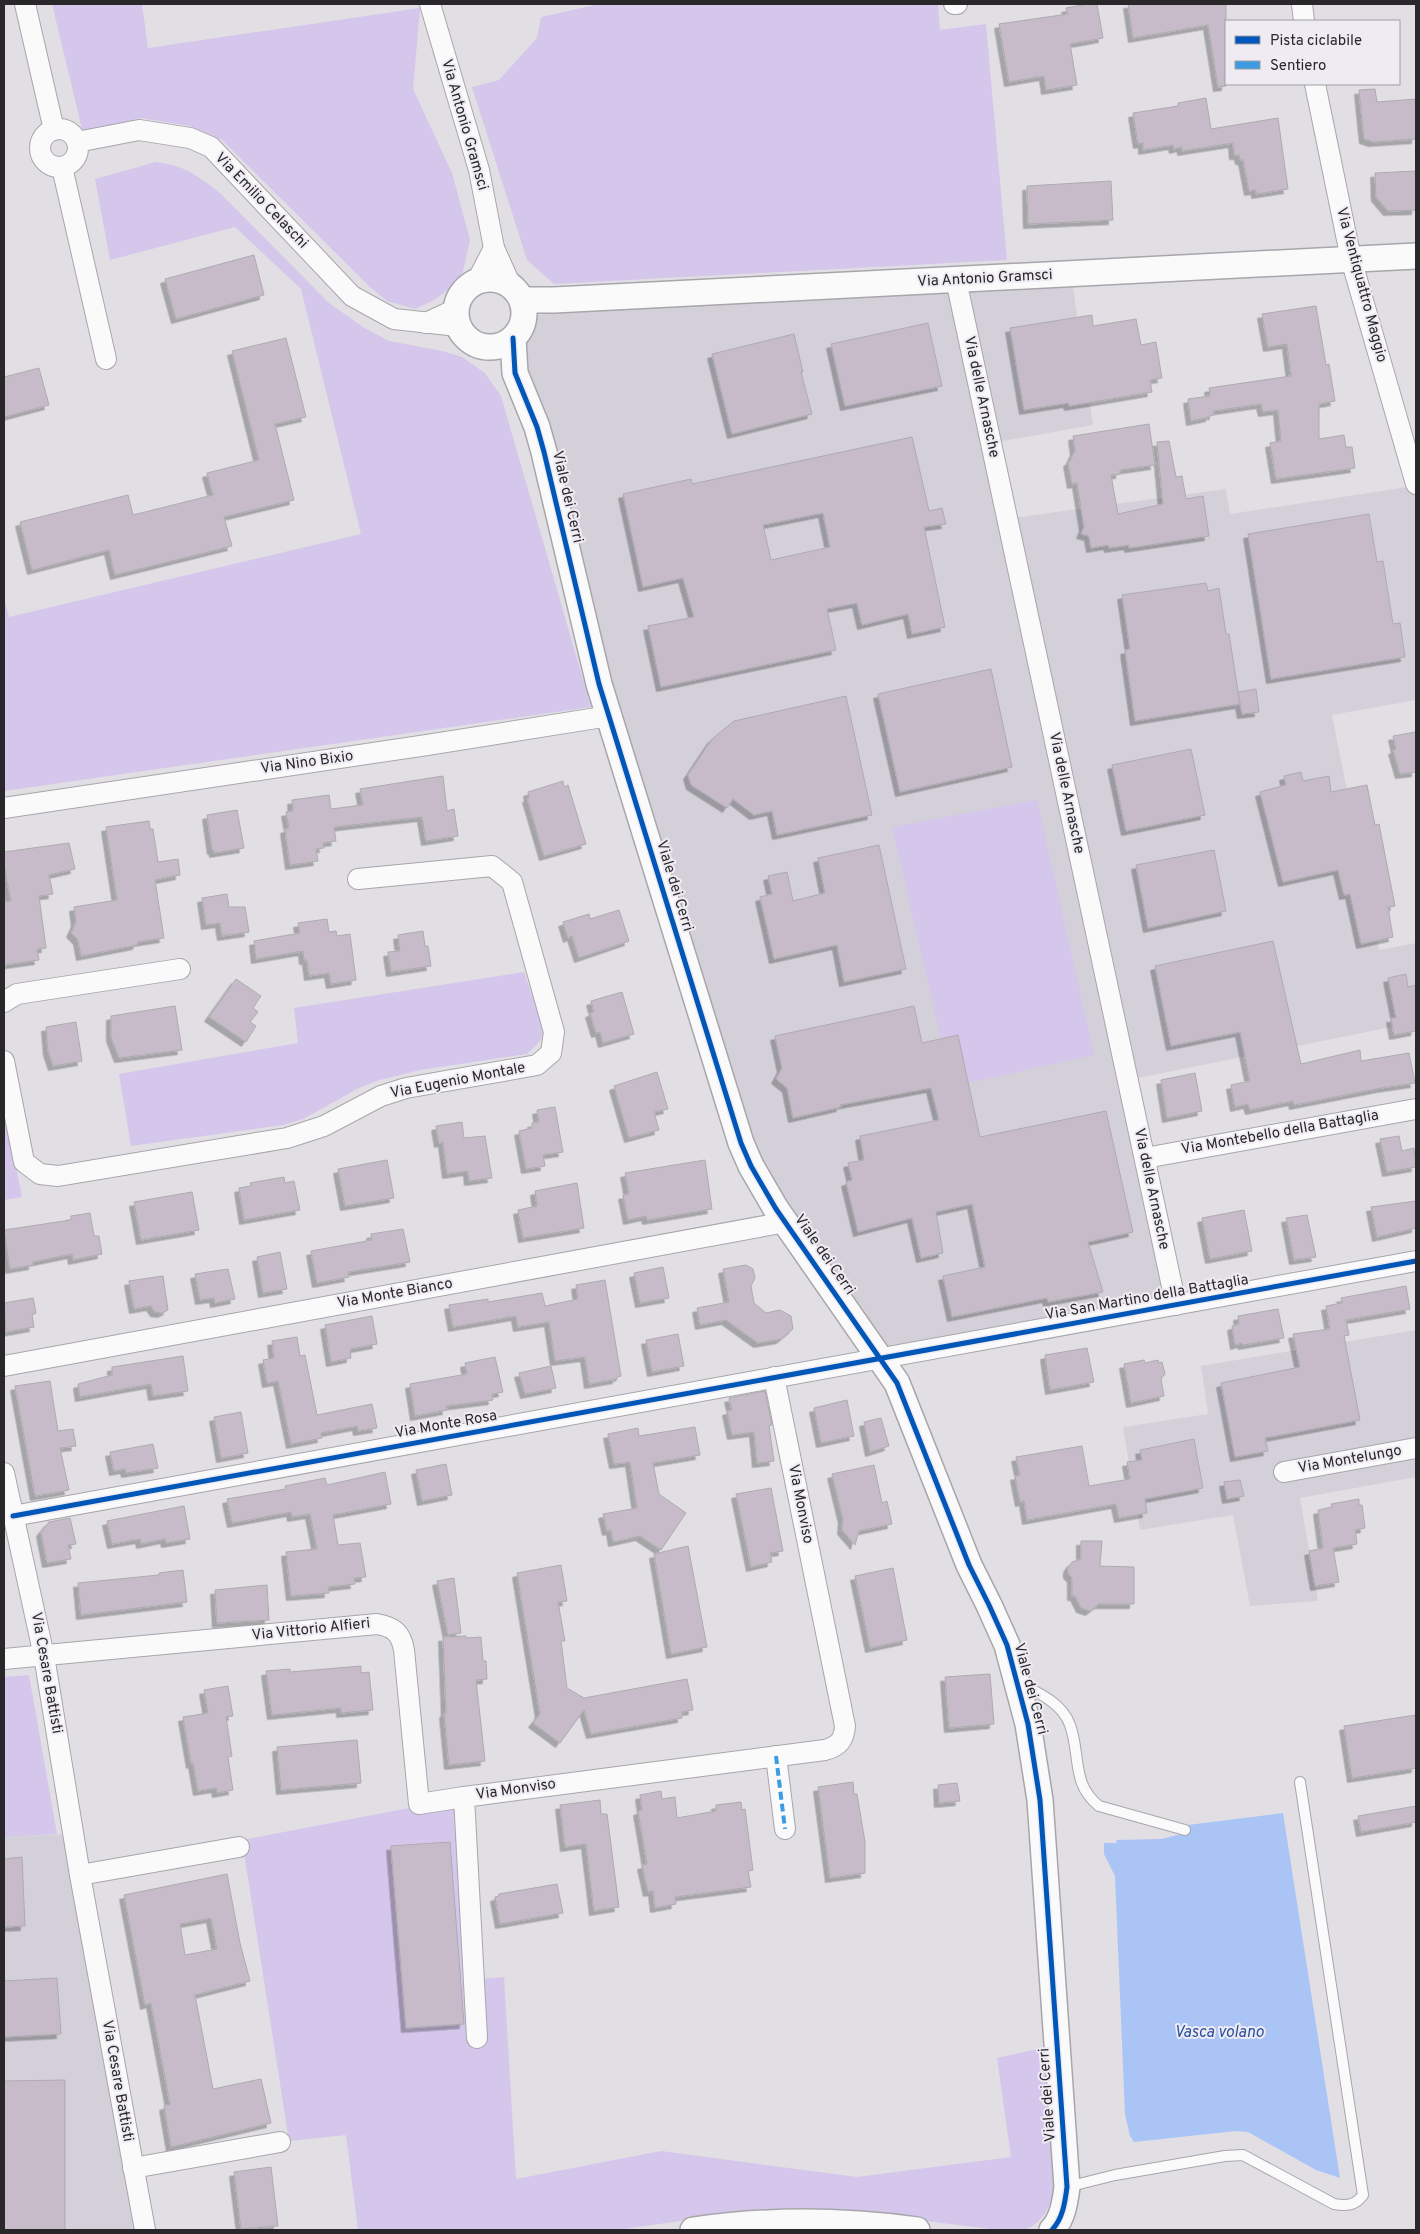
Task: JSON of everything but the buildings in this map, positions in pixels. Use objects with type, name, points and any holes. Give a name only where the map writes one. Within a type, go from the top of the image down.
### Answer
[{"type":"street","points":[[24,4],[54,130]]},
{"type":"street","name":"Via Antonio Gramsci","points":[[430,4],[479,170],[494,248],[518,310],[504,346],[486,348]]},
{"type":"street","points":[[1302,4],[1304,20]]},
{"type":"street","name":"Via Ventiquattro Maggio","points":[[1315,85],[1351,259],[1416,484]]},
{"type":"street","points":[[54,130],[68,132],[77,142],[78,149],[73,161],[62,168],[50,166],[45,162],[40,151],[42,139],[54,130]]},
{"type":"street","name":"Via Emilio Celaschi","points":[[77,142],[139,130],[190,138],[211,147],[352,296],[394,319],[426,323],[457,317]]},
{"type":"street","points":[[62,168],[106,359]]},
{"type":"street","points":[[494,248],[477,281],[462,292],[457,317],[469,341],[486,348],[515,373]]},
{"type":"street","name":"Via Antonio Gramsci","points":[[518,310],[554,300],[1416,256]]},
{"type":"street","points":[[477,281],[495,279],[518,310]]},
{"type":"street","name":"Via delle Arnasche","points":[[956,280],[1176,1305]]},
{"type":"street","name":"Viale dei Cerri","points":[[518,310],[515,373],[537,427],[544,452],[599,684],[732,1120],[751,1166],[786,1222],[897,1382],[969,1565],[1006,1645],[1018,1683],[1028,1724],[1040,1800],[1067,2187],[1057,2229]]},
{"type":"street","name":"Via Nino Bixio","points":[[4,808],[609,716]]},
{"type":"street","name":"Via Eugenio Montale","points":[[4,1061],[24,1162],[40,1174],[58,1176],[287,1138],[324,1126],[381,1096],[406,1088],[537,1065],[550,1052],[554,1032],[512,882],[492,866],[358,879]]},
{"type":"street","points":[[4,1002],[17,994],[180,969]]},
{"type":"street","name":"Via Montebello della Battaglia","points":[[1145,1158],[1416,1108]]},
{"type":"street","name":"Via Monte Bianco","points":[[4,1366],[786,1222]]},
{"type":"street","name":"Via San Martino della Battaglia","points":[[883,1360],[1416,1261]]},
{"type":"street","name":"Via Monte Rosa","points":[[13,1516],[774,1377],[883,1360]]},
{"type":"street","name":"Via Monviso","points":[[478,2038],[464,1797],[776,1756],[835,1747],[842,1740],[845,1726],[774,1377]]},
{"type":"street","name":"Via Montelungo","points":[[1284,1472],[1416,1448]]},
{"type":"street","name":"Via Cesare Battisti","points":[[4,1473],[44,1656],[80,1875],[144,2230]]},
{"type":"street","name":"Via Vittorio Alfieri","points":[[4,1659],[377,1624],[388,1626],[402,1638],[419,1804],[464,1797]]},
{"type":"street","points":[[776,1756],[785,1829]]},
{"type":"street","points":[[80,1875],[238,1847]]},
{"type":"street","points":[[133,2168],[280,2142]]},
{"type":"street","points":[[693,2230],[745,2224],[798,2222],[852,2223],[918,2230]]},
{"type":"lane","points":[[1018,1683],[1041,1694],[1060,1709],[1070,1724],[1080,1782],[1090,1799],[1099,1806],[1185,1830]]},
{"type":"lane","points":[[1067,2187],[1115,2175],[1225,2156],[1243,2155],[1334,2204],[1345,2206],[1354,2204],[1363,2195],[1300,1782]]},
{"type":"shaded area","points":[[52,4],[142,4],[148,48],[420,8],[413,89],[452,173],[470,240],[463,271],[453,286],[434,300],[415,309],[387,301],[370,287],[222,140],[190,126],[140,118],[83,133]]},
{"type":"shaded area","points":[[599,4],[938,4],[940,30],[986,24],[1007,260],[554,284],[527,260],[472,87],[499,80],[537,38],[541,17]]},
{"type":"shaded area","points":[[156,162],[175,166],[190,172],[220,193],[329,303],[363,327],[389,341],[442,351],[462,357],[485,373],[501,396],[591,707],[4,791],[4,598],[9,617],[361,534],[301,289],[235,227],[110,260],[95,179]]},
{"type":"shaded area","points":[[1072,280],[1093,425],[997,442],[1012,518],[1226,489],[1230,514],[1414,486],[1416,493],[1416,700],[1332,715],[1379,950],[1416,943],[1416,1022],[1123,1081],[1173,1303],[885,1355],[769,1187],[603,683],[520,339],[529,318],[593,301]]},
{"type":"shaded area","points":[[1037,800],[1094,1055],[968,1083],[958,1035],[941,1039],[892,827]]},
{"type":"shaded area","points":[[524,972],[542,1024],[543,1034],[540,1041],[527,1054],[420,1070],[376,1081],[359,1088],[303,1119],[283,1125],[131,1146],[119,1074],[298,1043],[294,1008]]},
{"type":"shaded area","points":[[4,1107],[22,1197],[4,1200]]},
{"type":"shaded area","points":[[1416,1330],[1416,1477],[1300,1498],[1318,1601],[1250,1606],[1233,1515],[1140,1530],[1123,1427],[1208,1414],[1201,1366]]},
{"type":"shaded area","points":[[29,1675],[57,1834],[4,1837],[4,1677]]},
{"type":"shaded area","points":[[472,1796],[481,1979],[504,1977],[516,2179],[661,2151],[857,2177],[1011,2157],[997,2058],[1042,2048],[1057,2181],[1053,2196],[1042,2217],[1031,2227],[1017,2231],[853,2212],[736,2213],[617,2230],[358,2230],[346,2135],[289,2141],[242,1840]]},
{"type":"shaded area","points":[[68,1834],[140,2230],[4,2230],[4,1837]]},
{"type":"water","name":"Vasca volano","points":[[1283,1813],[1340,2178],[1316,2170],[1248,2132],[1236,2131],[1134,2142],[1130,2136],[1125,2114],[1115,1876],[1104,1854],[1104,1843],[1117,1843],[1116,1840],[1161,1839],[1182,1834],[1188,1825]]},
{"type":"marked path","points":[[776,1756],[785,1829]]},
{"type":"cycle path","points":[[513,338],[515,373],[537,427],[544,452],[599,684],[741,1143],[751,1166],[776,1209],[897,1383],[969,1565],[1007,1645],[1028,1724],[1040,1800],[1067,2187],[1061,2215],[1052,2230]]},
{"type":"cycle path","points":[[13,1516],[1416,1261]]}]
